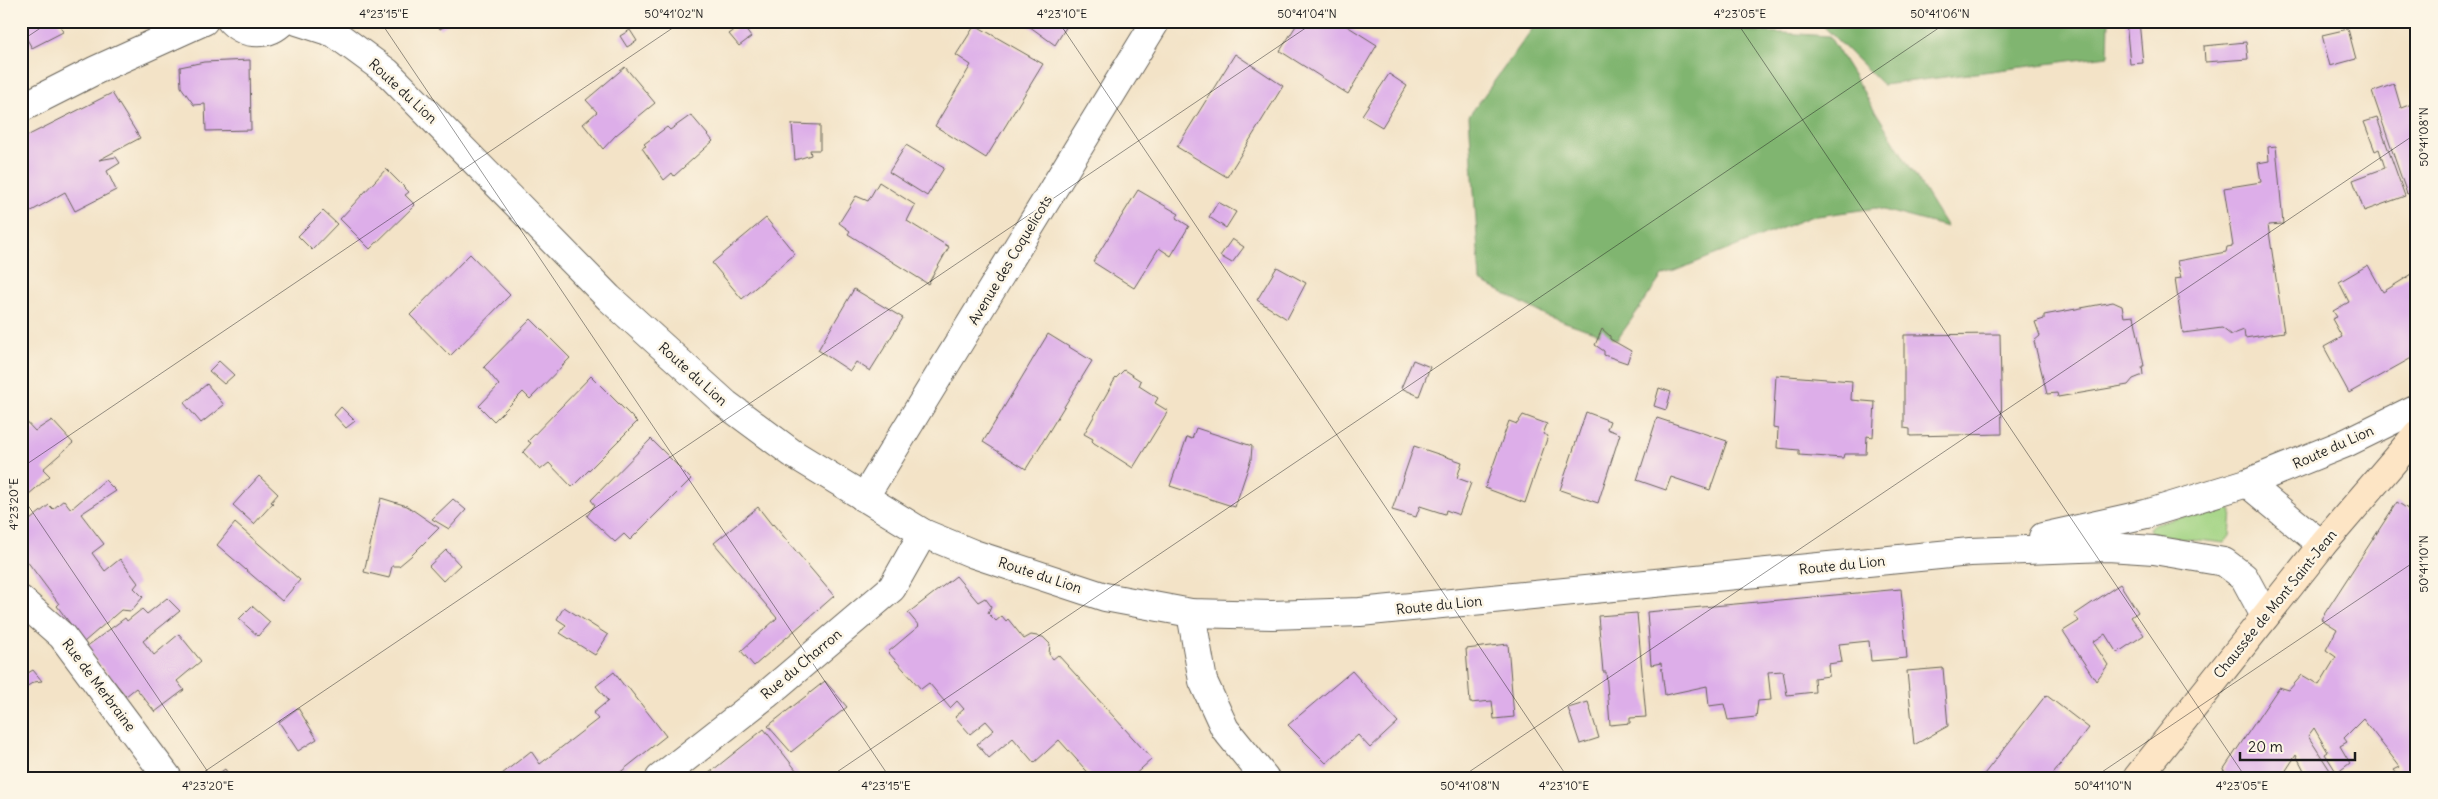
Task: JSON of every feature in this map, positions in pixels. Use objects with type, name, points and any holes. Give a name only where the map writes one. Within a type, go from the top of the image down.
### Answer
[{"type":"main road","name":"Chaussée de Mont Saint-Jean","points":[[2137,778],[2322,545],[2417,434]]},
{"type":"street","points":[[21,108],[104,66],[204,21]]},
{"type":"street","points":[[232,21],[246,32],[261,33],[276,28],[283,21]]},
{"type":"street","name":"Route du Lion","points":[[297,21],[334,33],[387,72],[609,298],[726,404],[792,453],[923,534],[974,554],[1105,596],[1191,613],[1272,615],[1360,612],[1970,552],[2108,547],[2154,550],[2224,562],[2244,577],[2265,616]]},
{"type":"street","name":"Avenue des Coquelicots","points":[[864,498],[1156,21]]},
{"type":"street","name":"Route du Lion","points":[[1970,552],[2146,514],[2247,483],[2346,443],[2417,408]]},
{"type":"street","points":[[2247,483],[2322,545]]},
{"type":"street","name":"Rue du Charron","points":[[660,778],[766,695],[892,588],[923,534]]},
{"type":"street","name":"Rue de Merbraine","points":[[21,600],[62,636],[168,778]]},
{"type":"street","points":[[1191,613],[1203,681],[1224,729],[1265,778]]},
{"type":"green space","points":[[1538,21],[1597,21],[1829,36],[1947,227],[1876,208],[1810,217],[1662,276],[1617,340],[1545,315],[1480,281],[1469,116]]},
{"type":"green space","points":[[1818,21],[2109,21],[2108,56],[1883,85]]},
{"type":"green space","points":[[2223,506],[2232,511],[2230,536],[2224,543],[2152,534],[2149,528],[2156,524]]},
{"type":"building","points":[[21,21],[58,21],[63,32],[32,48],[21,29]]},
{"type":"building","points":[[436,21],[453,21],[440,29]]},
{"type":"building","points":[[1022,21],[1070,21],[1055,45]]},
{"type":"building","points":[[1299,21],[1339,21],[1377,45],[1348,94],[1280,51]]},
{"type":"building","points":[[2126,21],[2139,21],[2143,63],[2130,64]]},
{"type":"building","points":[[742,25],[751,37],[739,46],[729,34]]},
{"type":"building","points":[[975,25],[1043,64],[986,158],[935,126],[971,65],[956,55]]},
{"type":"building","points":[[2348,29],[2356,59],[2330,66],[2322,35]]},
{"type":"building","points":[[630,30],[637,41],[627,47],[620,36]]},
{"type":"building","points":[[2246,42],[2248,59],[2205,62],[2204,46]]},
{"type":"building","points":[[1235,54],[1283,86],[1227,177],[1177,147]]},
{"type":"building","points":[[250,60],[251,130],[206,131],[205,104],[194,105],[181,87],[180,67],[204,62]]},
{"type":"building","points":[[625,67],[655,103],[616,135],[603,149],[583,124],[597,112],[586,100]]},
{"type":"building","points":[[1389,74],[1407,86],[1382,127],[1362,115]]},
{"type":"building","points":[[2394,84],[2401,108],[2417,102],[2417,190],[2407,194],[2372,92]]},
{"type":"building","points":[[112,93],[140,138],[99,160],[116,157],[120,163],[107,171],[116,190],[75,211],[65,192],[21,217],[21,139]]},
{"type":"building","points":[[691,115],[713,141],[674,176],[672,173],[664,180],[642,148],[646,146],[644,144],[667,127],[670,130]]},
{"type":"building","points":[[2377,118],[2405,196],[2364,211],[2353,180],[2385,168],[2379,149],[2375,151],[2364,122]]},
{"type":"building","points":[[792,124],[820,125],[820,150],[810,150],[811,155],[795,160]]},
{"type":"building","points":[[906,145],[944,168],[927,196],[889,172]]},
{"type":"building","points":[[2276,146],[2283,224],[2268,225],[2284,332],[2245,338],[2244,330],[2231,335],[2222,328],[2183,333],[2175,279],[2181,278],[2177,261],[2226,252],[2227,247],[2233,246],[2224,188],[2261,182],[2258,163],[2269,161],[2268,147]]},
{"type":"building","points":[[386,169],[409,192],[405,195],[415,205],[370,249],[340,219]]},
{"type":"building","points":[[879,182],[915,205],[907,221],[949,247],[928,284],[848,234],[850,231],[839,223],[856,196],[868,201]]},
{"type":"building","points":[[1138,190],[1179,214],[1176,218],[1189,226],[1171,256],[1159,248],[1134,288],[1093,262]]},
{"type":"building","points":[[1218,202],[1236,212],[1226,228],[1209,217]]},
{"type":"building","points":[[323,211],[337,224],[312,250],[298,236]]},
{"type":"building","points":[[766,218],[795,254],[742,299],[712,263]]},
{"type":"building","points":[[21,236],[28,249],[21,253]]},
{"type":"building","points":[[1232,239],[1244,247],[1232,263],[1220,256]]},
{"type":"building","points":[[470,254],[510,295],[450,356],[410,315]]},
{"type":"building","points":[[2368,265],[2383,292],[2417,271],[2417,355],[2349,393],[2324,347],[2342,337],[2332,319],[2337,317],[2333,311],[2349,302],[2339,282]]},
{"type":"building","points":[[1277,267],[1306,283],[1287,319],[1257,300]]},
{"type":"building","points":[[854,289],[903,318],[870,371],[856,362],[850,371],[818,350]]},
{"type":"building","points":[[2113,302],[2122,306],[2124,317],[2134,316],[2144,366],[2142,366],[2143,375],[2133,379],[2128,385],[2058,397],[2057,393],[2047,394],[2034,341],[2040,336],[2035,322],[2044,319],[2044,315]]},
{"type":"building","points":[[531,319],[570,358],[530,399],[523,392],[494,421],[479,406],[499,385],[484,367]]},
{"type":"building","points":[[1602,329],[1610,336],[1610,339],[1631,351],[1627,363],[1604,355],[1604,351],[1595,345]]},
{"type":"building","points":[[1048,334],[1092,361],[1026,469],[983,442]]},
{"type":"building","points":[[2000,334],[2002,434],[1910,436],[1910,429],[1904,428],[1904,335]]},
{"type":"building","points":[[1413,360],[1430,367],[1419,396],[1401,388]]},
{"type":"building","points":[[219,361],[234,375],[224,384],[209,371]]},
{"type":"building","points":[[1124,370],[1141,381],[1139,386],[1158,398],[1155,403],[1168,411],[1133,468],[1094,443],[1093,439],[1084,434],[1115,379]]},
{"type":"building","points":[[1776,375],[1852,381],[1851,400],[1875,402],[1873,437],[1867,436],[1866,454],[1844,454],[1843,458],[1799,455],[1799,450],[1777,448],[1778,429],[1773,428]]},
{"type":"building","points":[[591,376],[637,422],[572,487],[549,463],[540,470],[523,452],[531,443],[528,441]]},
{"type":"building","points":[[207,384],[224,405],[201,423],[184,403]]},
{"type":"building","points":[[1659,388],[1671,392],[1666,410],[1654,406]]},
{"type":"building","points":[[341,407],[355,421],[346,428],[334,415]]},
{"type":"building","points":[[1586,412],[1610,421],[1607,429],[1620,434],[1598,503],[1560,490]]},
{"type":"building","points":[[1523,415],[1547,424],[1543,434],[1548,436],[1525,503],[1485,488],[1509,421],[1517,424]]},
{"type":"building","points":[[21,416],[35,431],[52,420],[73,443],[43,469],[50,476],[21,501]]},
{"type":"building","points":[[1657,418],[1727,441],[1710,490],[1671,477],[1666,490],[1637,480]]},
{"type":"building","points":[[1196,428],[1252,446],[1251,459],[1235,507],[1170,486],[1187,437],[1192,439]]},
{"type":"building","points":[[651,439],[691,479],[630,540],[624,534],[615,542],[587,516],[595,505],[591,500]]},
{"type":"building","points":[[1414,446],[1462,462],[1457,478],[1471,483],[1459,515],[1446,510],[1445,514],[1420,506],[1416,517],[1392,510]]},
{"type":"building","points":[[259,476],[278,494],[271,502],[273,503],[254,524],[233,505]]},
{"type":"building","points":[[105,480],[116,491],[81,514],[104,544],[92,553],[105,571],[120,559],[138,583],[134,588],[143,597],[131,611],[121,610],[84,642],[57,606],[59,604],[21,553],[21,527],[49,505],[53,509],[64,500],[71,509]]},
{"type":"building","points":[[381,498],[407,506],[439,528],[399,566],[392,566],[389,578],[364,572]]},
{"type":"building","points":[[453,499],[466,510],[449,529],[432,519]]},
{"type":"building","points":[[2397,502],[2417,515],[2417,778],[2400,778],[2394,770],[2400,767],[2363,719],[2344,738],[2347,742],[2340,746],[2350,763],[2337,773],[2325,754],[2328,752],[2314,728],[2308,736],[2335,778],[2308,778],[2296,755],[2281,778],[2236,778],[2223,770],[2279,687],[2289,690],[2302,675],[2319,685],[2336,657],[2326,650],[2337,629],[2321,619]]},
{"type":"building","points":[[758,507],[834,596],[754,666],[741,651],[777,618],[714,543]]},
{"type":"building","points":[[235,523],[300,580],[282,601],[217,545]]},
{"type":"building","points":[[446,550],[460,565],[443,581],[429,566]]},
{"type":"building","points":[[956,576],[978,602],[985,598],[991,606],[988,613],[996,621],[1002,616],[1006,621],[1008,619],[1024,639],[1031,635],[1043,637],[1050,644],[1049,654],[1053,659],[1058,655],[1152,759],[1131,778],[1093,778],[1059,740],[1034,763],[1013,738],[989,758],[977,744],[994,730],[986,721],[970,734],[955,717],[964,709],[957,701],[950,708],[929,683],[921,689],[888,652],[919,626],[908,613]]},
{"type":"building","points":[[2120,584],[2138,612],[2131,617],[2144,635],[2117,653],[2105,634],[2093,642],[2108,665],[2096,681],[2063,631],[2079,621],[2074,615]]},
{"type":"building","points":[[1901,589],[1907,658],[1871,661],[1869,641],[1839,644],[1842,662],[1828,664],[1829,676],[1814,678],[1815,692],[1787,695],[1783,671],[1768,672],[1771,700],[1758,701],[1756,717],[1728,720],[1724,704],[1709,706],[1707,686],[1665,695],[1661,663],[1651,665],[1647,612]]},
{"type":"building","points":[[167,598],[180,611],[143,641],[154,655],[179,634],[201,661],[177,681],[184,690],[155,712],[136,688],[126,696],[86,647],[125,618],[127,621],[142,609],[147,614]]},
{"type":"building","points":[[252,606],[270,622],[258,636],[239,619]]},
{"type":"building","points":[[564,607],[608,635],[595,655],[560,633],[566,625],[557,619]]},
{"type":"building","points":[[1637,613],[1646,717],[1630,718],[1630,723],[1610,725],[1606,672],[1603,672],[1598,616]]},
{"type":"building","points":[[1508,644],[1514,717],[1494,719],[1492,701],[1470,703],[1466,649]]},
{"type":"building","points":[[1943,668],[1948,726],[1914,745],[1907,671]]},
{"type":"building","points":[[33,670],[42,681],[34,682],[21,690],[21,677]]},
{"type":"building","points":[[1352,671],[1398,722],[1370,748],[1358,735],[1326,763],[1288,725]]},
{"type":"building","points":[[614,672],[666,736],[613,778],[497,778],[531,751],[540,764],[598,719],[593,713],[608,701],[596,686]]},
{"type":"building","points":[[825,681],[847,707],[791,752],[768,726]]},
{"type":"building","points":[[2046,695],[2089,728],[2050,778],[1981,778]]},
{"type":"building","points":[[1588,702],[1599,738],[1580,744],[1568,708]]},
{"type":"building","points":[[298,708],[317,739],[298,751],[279,722]]},
{"type":"building","points":[[764,729],[800,775],[796,778],[703,778]]},
{"type":"building","points":[[225,769],[231,778],[212,778]]}]
